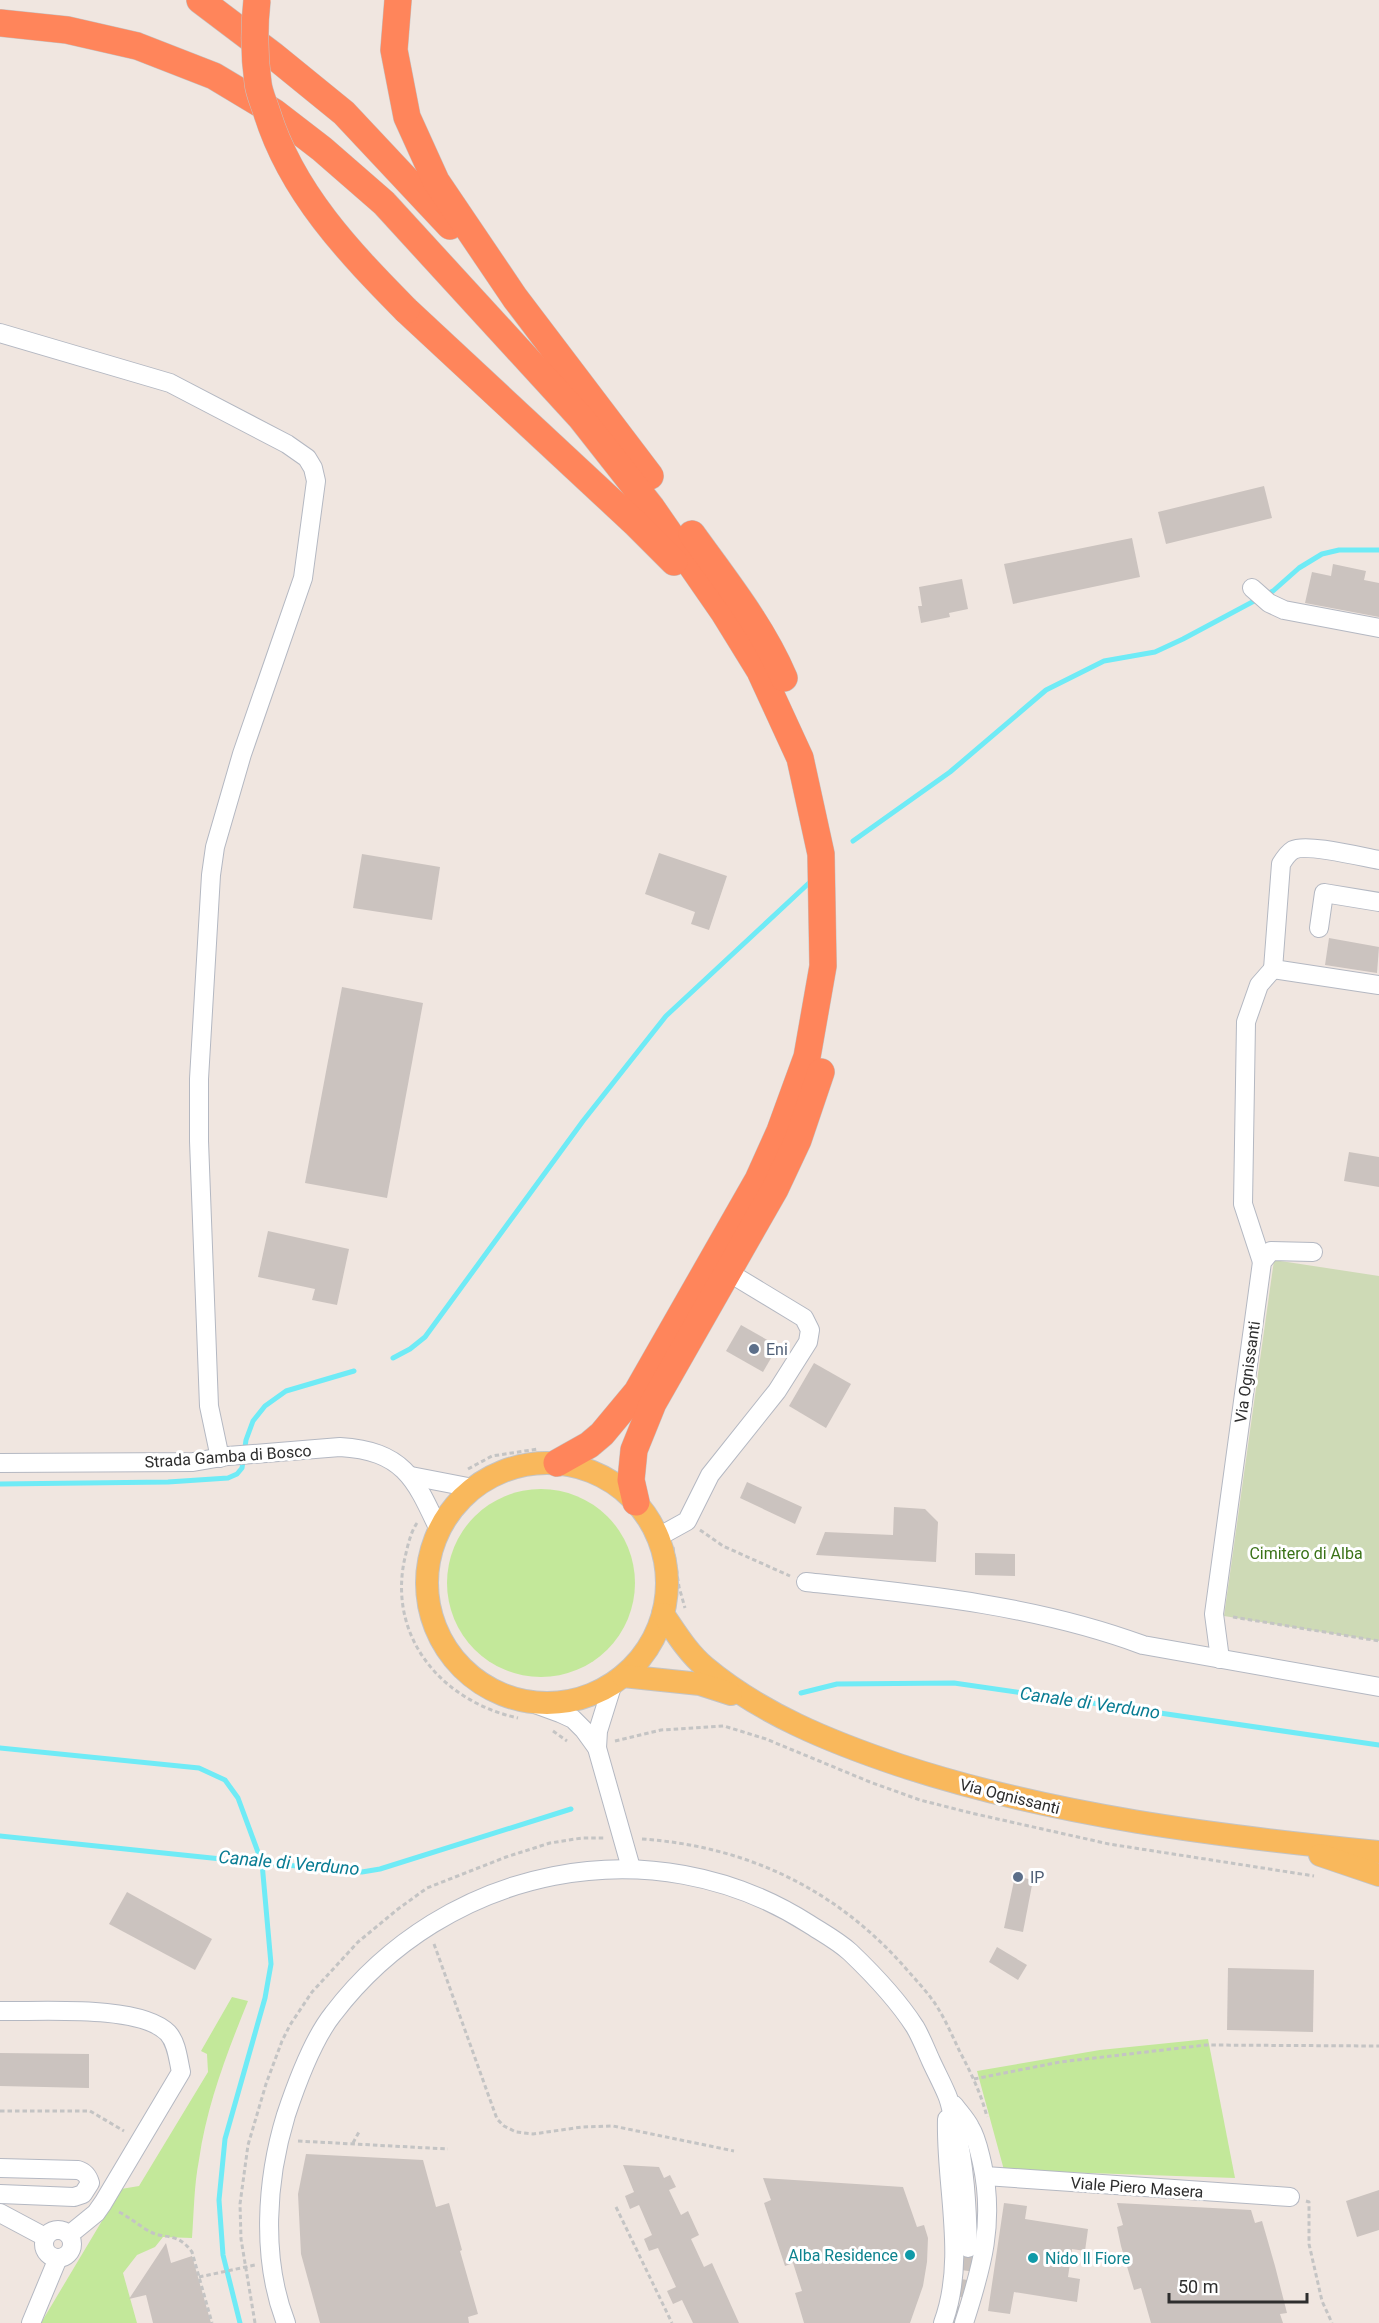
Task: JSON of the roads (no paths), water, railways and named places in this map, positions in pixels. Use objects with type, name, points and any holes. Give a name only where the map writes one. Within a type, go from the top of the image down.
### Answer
[{"type":"highway","points":[[257,0],[254,27],[258,84],[276,142],[311,204],[353,256],[406,310],[635,523],[723,611]]},
{"type":"highway","points":[[398,0],[394,50],[407,117],[436,181],[515,298],[674,508],[739,599],[776,661],[815,754],[837,850],[842,967],[824,1064],[798,1140],[775,1189],[653,1403],[634,1450],[631,1480],[636,1502]]},
{"type":"highway","points":[[201,1],[344,113],[515,298]]},
{"type":"highway","points":[[0,23],[67,30],[148,50],[214,76],[274,112],[322,148],[384,203],[581,418],[651,507],[723,611],[760,671],[800,758],[821,854],[823,966],[807,1057],[780,1131],[758,1180],[637,1392],[602,1434],[584,1449],[550,1456]]},
{"type":"main road","points":[[550,1456],[592,1471],[623,1490],[663,1534],[667,1595],[654,1638],[645,1652],[618,1679],[602,1690],[578,1699],[523,1710],[509,1697],[476,1680],[462,1668],[440,1638],[428,1603],[426,1584],[432,1547],[453,1507],[485,1479],[512,1468],[542,1463],[550,1456]]},
{"type":"main road","name":"Via Ognissanti","points":[[663,1614],[683,1644],[705,1667],[752,1701],[856,1751],[951,1782],[1072,1812],[1281,1842],[1379,1852]]},
{"type":"main road","name":"Via Ognissanti","points":[[618,1679],[700,1684],[752,1701]]},
{"type":"main road","name":"Via Ognissanti","points":[[1281,1842],[1379,1875]]},
{"type":"street","points":[[0,333],[170,383],[287,444],[307,458],[313,468],[316,481],[303,578],[242,754],[215,847],[211,875],[199,1079],[199,1141],[209,1406],[224,1457]]},
{"type":"street","points":[[1252,588],[1269,603],[1284,610],[1379,628]]},
{"type":"street","points":[[1379,860],[1311,848],[1294,849],[1286,856],[1281,864],[1273,969],[1379,985]]},
{"type":"street","points":[[1319,928],[1324,893],[1379,902]]},
{"type":"street","name":"Via Ognissanti","points":[[1220,1659],[1214,1614],[1262,1262],[1243,1203],[1246,1022],[1259,985],[1273,969]]},
{"type":"street","points":[[1262,1262],[1271,1251],[1313,1252]]},
{"type":"street","points":[[663,1534],[687,1521],[710,1475],[777,1391],[808,1342],[810,1330],[804,1318],[728,1272]]},
{"type":"street","name":"Strada Gamba di Bosco","points":[[0,1463],[193,1462],[258,1454],[340,1447],[357,1448],[377,1453],[396,1463],[411,1476],[439,1530]]},
{"type":"street","name":"Strada Gamba di Bosco","points":[[411,1476],[472,1488]]},
{"type":"street","points":[[806,1582],[932,1595],[1036,1613],[1109,1632],[1143,1645],[1379,1688]]},
{"type":"street","points":[[618,1679],[598,1731],[597,1748],[631,1868]]},
{"type":"street","points":[[523,1710],[552,1710],[573,1719],[597,1748]]},
{"type":"street","points":[[286,2323],[275,2283],[271,2240],[272,2183],[279,2140],[300,2076],[331,2016],[376,1965],[428,1925],[492,1892],[558,1875],[631,1868],[660,1869],[728,1884],[787,1910],[831,1938],[856,1958],[915,2028],[948,2096],[971,2128],[985,2176],[988,2210],[985,2252],[964,2323]]},
{"type":"street","points":[[0,2011],[117,2013],[160,2027],[169,2034],[176,2047],[181,2072],[96,2214],[69,2235]]},
{"type":"street","points":[[948,2096],[962,2155],[967,2193],[968,2248]]},
{"type":"street","points":[[943,2323],[953,2292],[955,2267],[946,2144],[948,2096]]},
{"type":"street","points":[[0,2169],[78,2170],[88,2177],[90,2183],[83,2194],[74,2197],[0,2194]]},
{"type":"street","name":"Viale Piero Masera","points":[[985,2176],[1290,2197]]},
{"type":"street","points":[[0,2213],[45,2237]]},
{"type":"street","points":[[56,2229],[69,2235],[72,2248],[67,2255],[58,2258],[49,2256],[44,2247],[45,2237],[56,2229]]},
{"type":"street","points":[[31,2323],[58,2258]]},
{"type":"waterway","points":[[853,841],[950,772],[1046,690],[1104,661],[1155,652],[1183,639],[1273,591],[1299,568],[1322,554],[1339,550],[1379,550]]},
{"type":"waterway","points":[[393,1358],[410,1349],[425,1337],[583,1121],[666,1016],[809,883]]},
{"type":"waterway","points":[[0,1484],[168,1482],[228,1478],[237,1474],[242,1468],[246,1440],[253,1421],[265,1406],[286,1391],[354,1371]]},
{"type":"waterway","name":"Canale di Verduno","points":[[801,1693],[837,1684],[954,1683],[1379,1745]]},
{"type":"waterway","points":[[0,1748],[199,1768],[225,1780],[238,1798],[262,1863],[271,1964],[265,1998],[225,2139],[219,2200],[223,2255],[240,2323]]},
{"type":"waterway","name":"Canale di Verduno","points":[[0,1836],[362,1872],[380,1869],[571,1809]]},
{"type":"tunnel","points":[[953,2323],[961,2297],[968,2248]]},
{"type":"place","name":"Eni","points":[[754,1349]]},
{"type":"place","name":"IP","points":[[1018,1877]]},
{"type":"place","name":"Alba Residence","points":[[910,2255]]},
{"type":"place","name":"Nido Il Fiore","points":[[1033,2258]]},
{"type":"park label","name":"Cimitero di Alba","points":[[1306,1553]]}]
